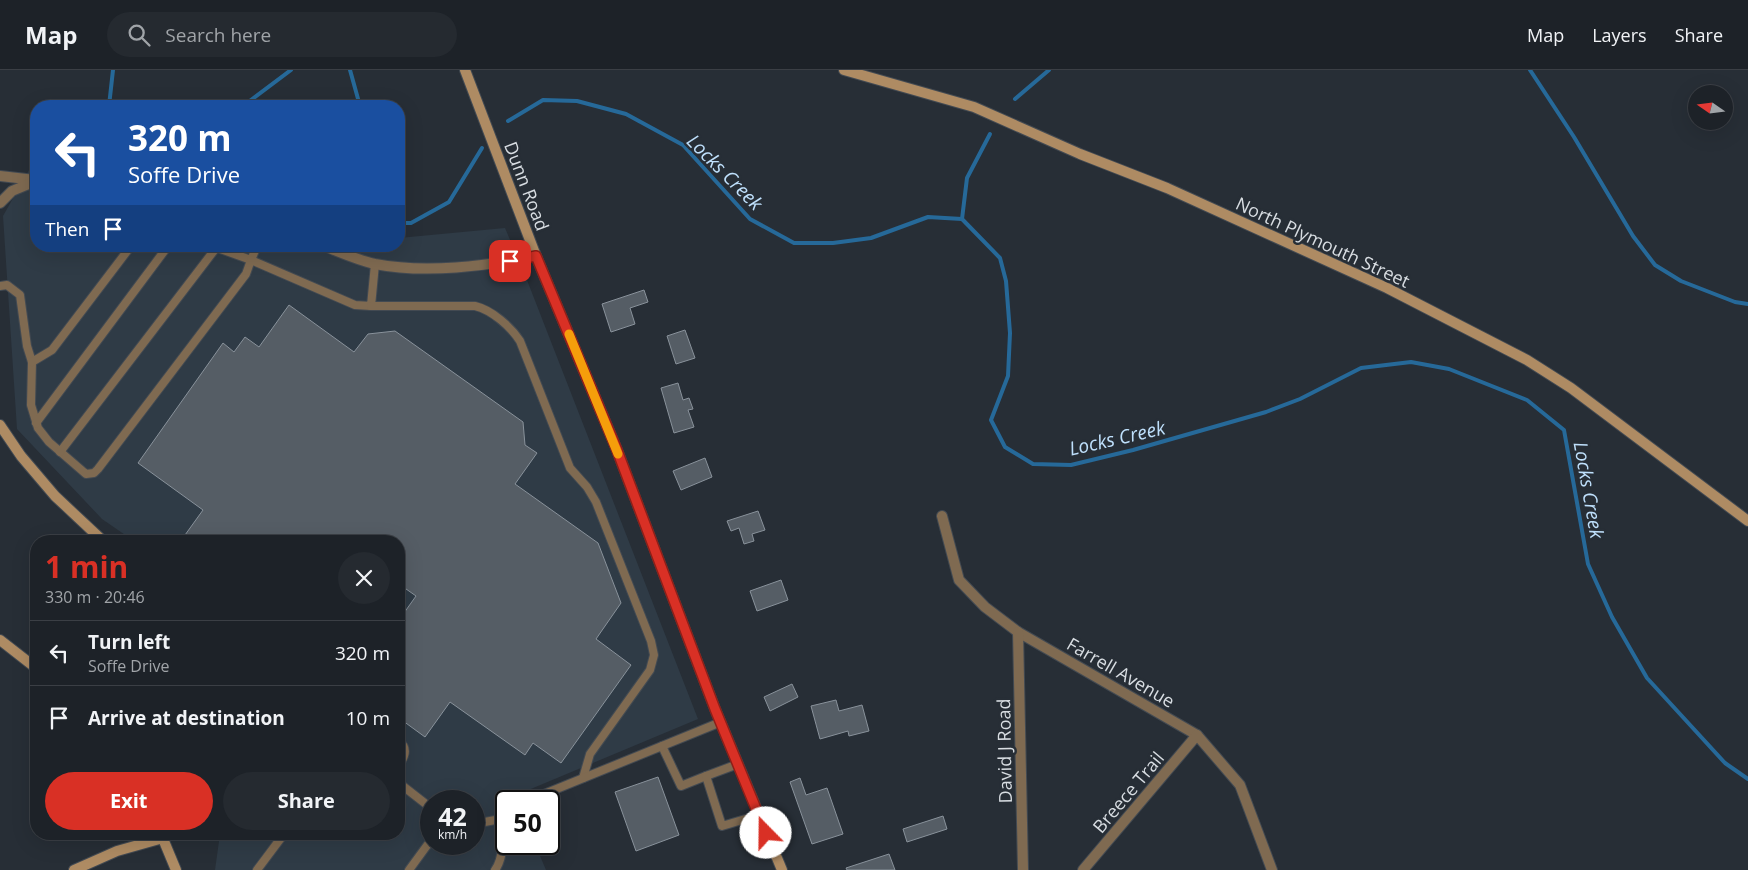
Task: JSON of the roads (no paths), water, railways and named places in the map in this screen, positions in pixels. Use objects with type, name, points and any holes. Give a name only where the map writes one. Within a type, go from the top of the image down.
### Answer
[{"type":"main road","name":"Dunn Road","points":[[466,70],[536,256],[617,450],[720,722],[782,870]]},
{"type":"main road","name":"North Plymouth Street","points":[[844,70],[974,107],[1080,154],[1167,188],[1386,288],[1527,360],[1571,388],[1748,521]]},
{"type":"main road","points":[[0,424],[21,456],[55,496],[97,535]]},
{"type":"main road","points":[[0,640],[30,663]]},
{"type":"main road","points":[[74,870],[117,851],[150,840]]},
{"type":"main road","points":[[167,840],[176,870]]},
{"type":"street","points":[[0,176],[30,179]]},
{"type":"street","points":[[0,203],[12,191],[30,183]]},
{"type":"street","points":[[341,252],[375,264],[394,267],[446,267],[497,264],[536,256]]},
{"type":"street","name":"Farrell Avenue","points":[[942,516],[959,580],[985,607],[1018,632],[1198,735],[1240,785],[1272,870]]},
{"type":"street","name":"David J Road","points":[[1018,632],[1023,870]]},
{"type":"street","name":"Breece Trail","points":[[1083,870],[1198,735]]},
{"type":"lane","points":[[32,362],[52,350],[126,252]]},
{"type":"lane","points":[[36,423],[164,252]]},
{"type":"lane","points":[[60,452],[210,252]]},
{"type":"lane","points":[[228,252],[355,305],[475,306],[511,328],[520,341],[570,468],[587,487],[596,502],[652,641],[654,655],[650,670],[590,754],[583,778]]},
{"type":"lane","points":[[0,286],[7,286],[20,295],[27,346],[32,362],[31,405],[36,423],[49,442],[60,452],[86,474],[94,473],[246,274],[254,252]]},
{"type":"lane","points":[[371,306],[375,264]]},
{"type":"lane","points":[[554,790],[720,722]]},
{"type":"lane","points":[[662,746],[681,786],[738,764]]},
{"type":"lane","points":[[706,776],[722,826],[759,815]]},
{"type":"lane","points":[[405,787],[420,799]]},
{"type":"lane","points":[[257,870],[280,840]]},
{"type":"lane","points":[[409,870],[420,855]]},
{"type":"lane","points":[[497,867],[506,870]]},
{"type":"waterway","name":"Locks Creek","points":[[110,100],[113,70]]},
{"type":"waterway","name":"Locks Creek","points":[[251,100],[291,70]]},
{"type":"waterway","name":"Locks Creek","points":[[350,70],[358,100]]},
{"type":"waterway","points":[[1015,99],[1049,70]]},
{"type":"waterway","points":[[1530,70],[1574,137],[1633,236],[1655,265],[1681,281],[1735,302],[1748,304]]},
{"type":"waterway","name":"Locks Creek","points":[[508,121],[543,100],[577,101],[626,114],[683,145],[750,219],[794,243],[833,243],[871,238],[928,217],[962,219],[1000,258],[1006,281],[1010,333],[1008,376],[991,420],[1005,447],[1033,464],[1071,465],[1133,450],[1266,412],[1300,399],[1361,368],[1411,362],[1449,369],[1527,400],[1564,430],[1588,564],[1612,617],[1647,678],[1725,763],[1748,779]]},
{"type":"waterway","points":[[962,219],[967,178],[990,134]]},
{"type":"waterway","name":"Locks Creek","points":[[405,223],[411,223],[449,202],[482,148]]}]
